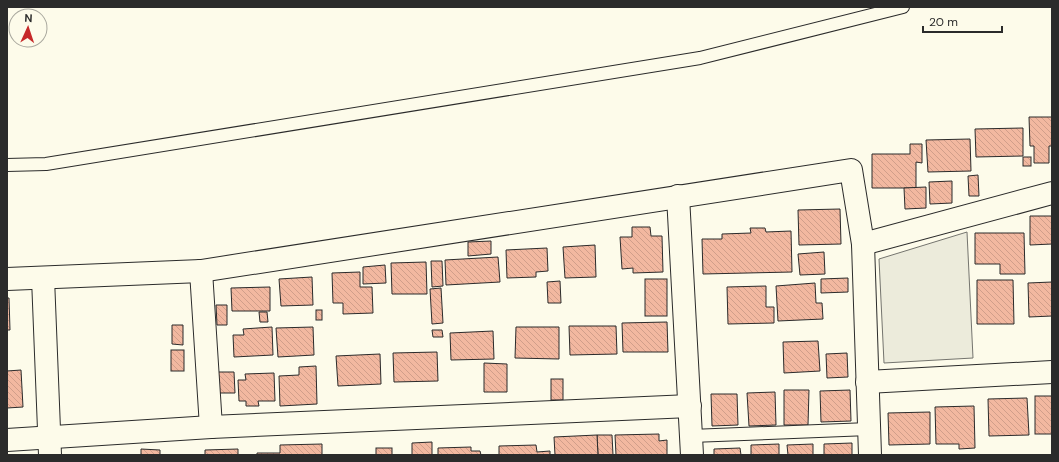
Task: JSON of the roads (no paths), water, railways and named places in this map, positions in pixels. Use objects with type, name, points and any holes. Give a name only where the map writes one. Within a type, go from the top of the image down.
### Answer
[{"type":"street","points":[[7,279],[201,271],[851,170],[863,244],[870,455]]},
{"type":"street","points":[[863,244],[1052,193]]},
{"type":"street","points":[[678,196],[692,445]]},
{"type":"street","points":[[201,271],[211,427]]},
{"type":"street","points":[[43,278],[49,447]]},
{"type":"street","points":[[867,382],[1052,372]]},
{"type":"street","points":[[7,440],[49,447],[211,427],[690,406]]},
{"type":"lane","points":[[7,165],[46,164],[700,58],[903,7]]},
{"type":"lane","points":[[692,445],[869,429]]}]
